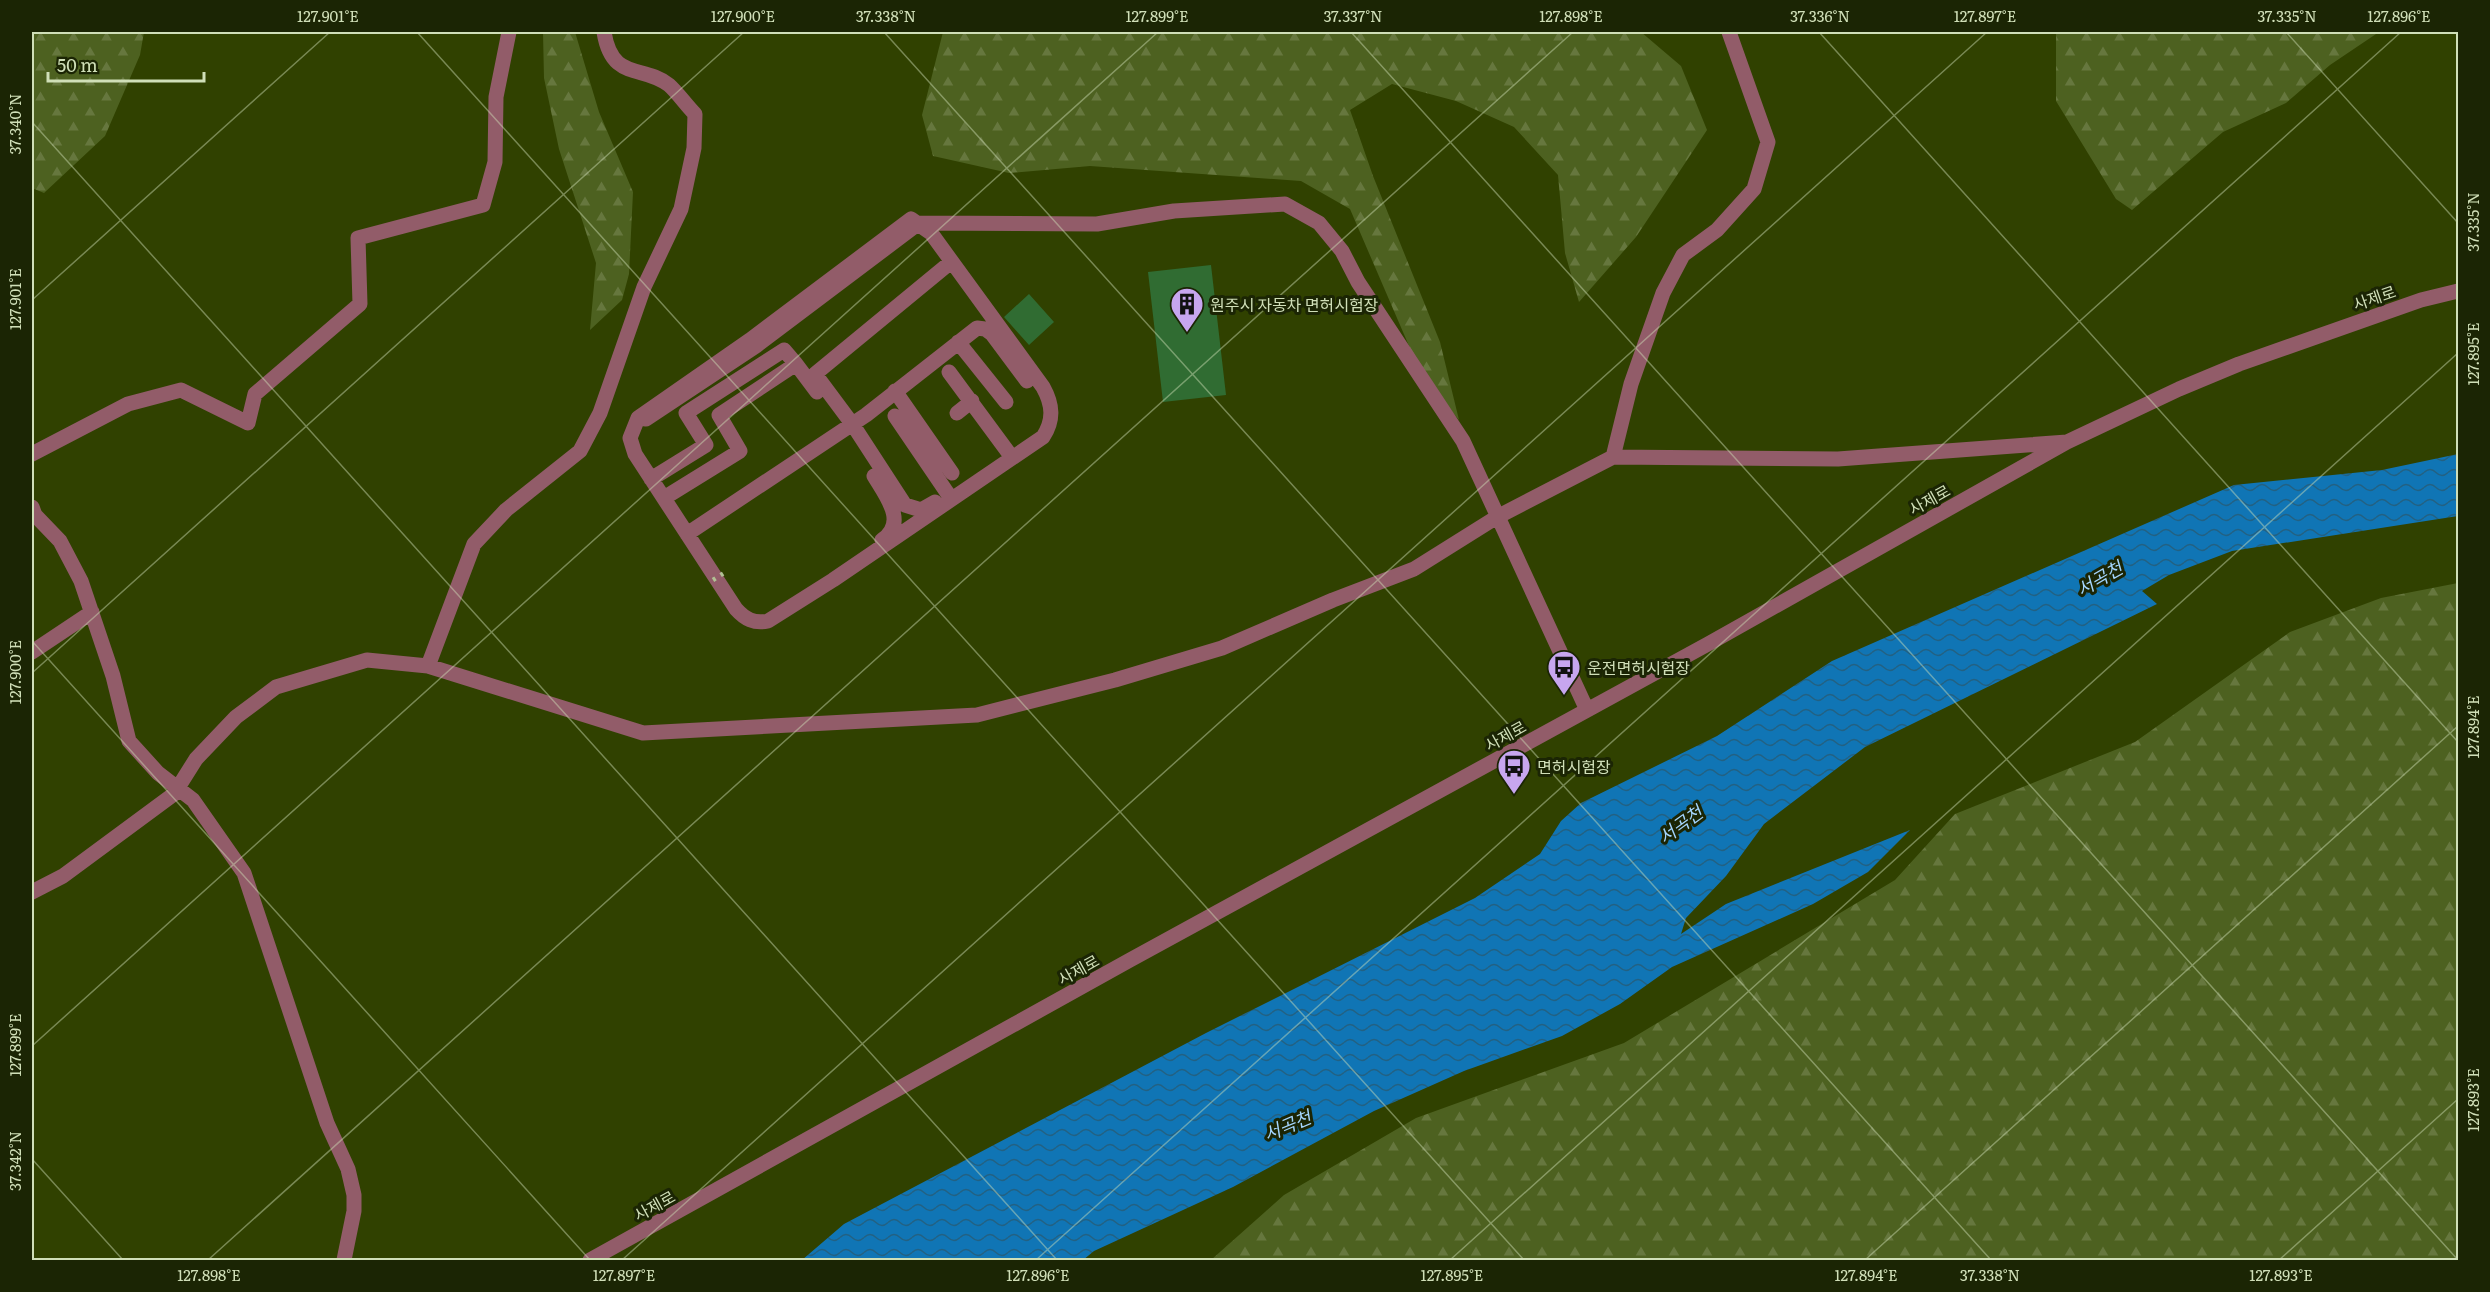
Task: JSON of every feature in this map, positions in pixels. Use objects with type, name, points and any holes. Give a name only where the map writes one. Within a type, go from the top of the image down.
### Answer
[{"type":"street","points":[[32,454],[128,404],[181,390],[248,423],[255,394],[360,304],[358,238],[483,205],[495,162],[496,97],[509,32]]},
{"type":"street","points":[[428,666],[474,544],[506,510],[580,451],[600,413],[644,287],[681,209],[694,148],[695,114],[668,84],[620,66],[606,42],[604,32]]},
{"type":"street","points":[[1613,457],[1631,384],[1663,293],[1683,255],[1717,230],[1754,189],[1768,142],[1729,32]]},
{"type":"street","points":[[651,479],[706,445],[686,413],[784,350],[848,424],[892,507],[895,527],[887,537],[769,614],[757,618],[750,616],[738,604],[651,479],[631,445],[631,430],[638,418],[915,221],[1088,224],[1174,211],[1285,204],[1319,223],[1342,251],[1358,282],[1463,441],[1587,710]]},
{"type":"street","points":[[848,424],[977,317],[978,312],[950,269],[931,233],[915,221]]},
{"type":"street","points":[[687,529],[848,424],[896,391],[976,328],[988,330],[1041,403],[1043,414],[1038,429],[948,494],[925,509],[916,510],[905,505],[848,424],[821,382],[950,269]]},
{"type":"street","points":[[687,529],[740,614],[758,623],[768,621],[833,580],[1043,437],[1050,426],[1052,414],[1048,398],[1007,336],[950,269]]},
{"type":"street","name":"사제로","points":[[590,1260],[1587,710],[2067,442],[2179,389],[2239,364],[2354,322],[2456,291]]},
{"type":"street","points":[[958,342],[1003,390]]},
{"type":"street","points":[[664,498],[740,451],[719,415],[796,364]]},
{"type":"street","points":[[949,372],[1008,452]]},
{"type":"street","points":[[896,391],[943,449],[952,473]]},
{"type":"street","points":[[957,413],[972,401]]},
{"type":"street","points":[[895,416],[910,451],[948,494]]},
{"type":"street","points":[[32,892],[63,876],[156,809],[178,788],[196,759],[236,717],[276,687],[367,660],[428,666],[643,733],[977,715],[1115,680],[1222,648],[1333,600],[1414,569],[1497,517],[1613,457],[1838,459],[2067,442]]},
{"type":"street","points":[[32,507],[35,515],[60,541],[81,581],[113,676],[129,741],[159,773],[193,800],[244,873],[327,1123],[348,1169],[354,1211],[344,1260]]},
{"type":"street","points":[[32,652],[92,612]]},
{"type":"green space","points":[[32,32],[144,32],[140,55],[105,136],[44,193],[32,188]]},
{"type":"green space","points":[[543,32],[575,32],[599,112],[633,192],[629,274],[622,300],[590,330],[596,263],[559,149],[544,78]]},
{"type":"green space","points":[[943,32],[1641,32],[1681,66],[1707,130],[1636,237],[1579,302],[1565,253],[1558,175],[1514,127],[1456,101],[1392,84],[1350,110],[1373,176],[1440,342],[1459,420],[1422,376],[1350,209],[1301,181],[1090,166],[1009,173],[933,156],[922,115]]},
{"type":"green space","points":[[2056,32],[2379,32],[2330,65],[2286,103],[2223,132],[2132,210],[2116,199],[2056,101]]},
{"type":"green space","points":[[2458,583],[2458,1260],[1211,1260],[1284,1195],[1416,1118],[1624,1043],[1895,880],[1955,814],[2135,742],[2290,632],[2381,598]]},
{"type":"water","name":"서곡천","points":[[2458,454],[2458,516],[2232,551],[2169,575],[2142,591],[2157,604],[1865,747],[1764,824],[1726,876],[1686,918],[1681,934],[1726,904],[1910,830],[1868,872],[1813,904],[1672,967],[1620,1004],[1562,1036],[1464,1071],[1374,1111],[1233,1187],[1094,1251],[1083,1260],[802,1260],[844,1224],[1206,1033],[1475,898],[1540,854],[1561,821],[1581,803],[1717,736],[1832,661],[2234,485],[2382,470]]},
{"type":"building","name":"원주시 자동차 면허시험장","points":[[1211,265],[1226,395],[1163,402],[1148,272]]},
{"type":"building","points":[[1029,294],[1054,322],[1029,345],[1004,317]]},
{"type":"railway","points":[[713,580],[724,573]]},
{"type":"place","name":"원주시 자동차 면허시험장","points":[[1187,333]]},
{"type":"place","name":"운전면허시험장","points":[[1564,696]]},
{"type":"place","name":"면허시험장","points":[[1514,795]]}]
